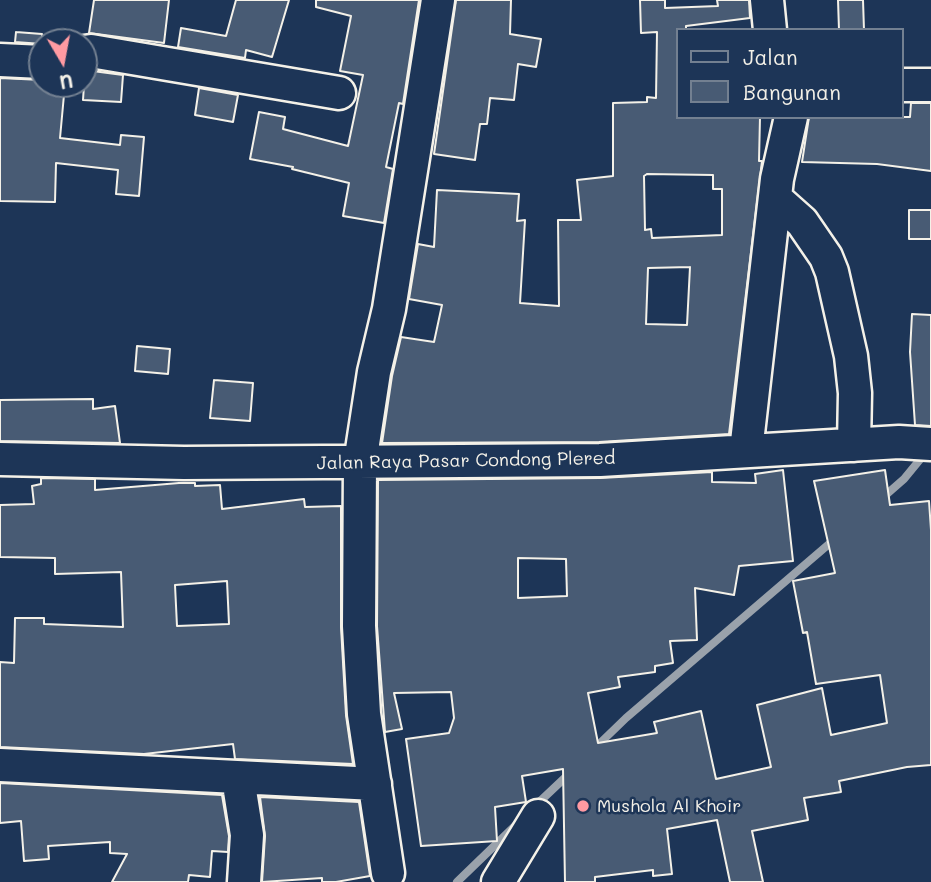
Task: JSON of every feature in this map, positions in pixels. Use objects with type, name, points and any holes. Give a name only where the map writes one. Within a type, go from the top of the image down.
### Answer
[{"type":"street","points":[[388,873],[364,714],[359,626],[360,463],[374,372],[391,295],[438,0]]},
{"type":"street","points":[[767,0],[770,28]]},
{"type":"street","points":[[98,52],[339,93]]},
{"type":"street","points":[[0,60],[28,61]]},
{"type":"street","points":[[903,85],[931,85]]},
{"type":"street","points":[[772,119],[776,189],[826,257],[831,272],[851,356],[855,393],[854,445]]},
{"type":"street","points":[[746,451],[776,189],[791,119]]},
{"type":"street","name":"Jalan Raya Pasar Condong Plered","points":[[0,459],[184,463],[600,460],[899,442],[931,444]]},
{"type":"street","points":[[0,765],[375,784]]},
{"type":"street","points":[[238,778],[247,835],[244,882]]},
{"type":"street","points":[[498,882],[538,816]]},
{"type":"building","points":[[94,0],[169,0],[164,43],[98,34],[98,28],[90,28]]},
{"type":"building","points":[[236,0],[289,0],[272,57],[246,50],[245,58],[178,47],[181,28],[226,36]]},
{"type":"building","points":[[316,0],[419,0],[403,104],[399,103],[386,167],[393,169],[384,223],[343,216],[349,183],[292,169],[293,167],[250,159],[259,112],[285,117],[283,129],[348,146],[363,75],[340,71],[351,16],[316,7]]},
{"type":"building","points":[[456,0],[511,0],[510,34],[541,39],[536,67],[518,64],[514,100],[490,98],[487,124],[480,124],[475,160],[434,154]]},
{"type":"building","points":[[640,0],[665,0],[665,8],[718,6],[717,0],[749,0],[750,18],[676,28],[676,119],[760,119],[759,161],[762,161],[729,434],[599,442],[382,443],[401,337],[434,342],[442,305],[409,299],[418,244],[434,247],[437,190],[519,194],[517,221],[525,220],[520,303],[559,306],[558,220],[581,220],[577,180],[613,176],[613,103],[647,102],[647,97],[656,98],[657,32],[641,33]],"holes":[[[713,175],[713,189],[722,189],[722,235],[652,238],[651,229],[645,230],[644,176]],[[690,267],[687,325],[646,324],[648,268]]]},
{"type":"building","points":[[838,0],[863,0],[864,28],[839,28]]},
{"type":"building","points":[[16,32],[28,33],[28,43],[15,42]]},
{"type":"building","points":[[98,72],[123,75],[121,102],[83,100],[98,98]]},
{"type":"building","points":[[0,78],[28,79],[28,98],[64,98],[60,138],[120,145],[121,135],[144,137],[139,196],[116,194],[118,170],[56,163],[55,202],[0,201]]},
{"type":"building","points":[[199,88],[238,95],[233,122],[195,115]]},
{"type":"building","points":[[911,103],[931,103],[931,171],[877,164],[802,162],[809,119],[910,117]]},
{"type":"building","points":[[909,210],[931,210],[931,239],[909,239]]},
{"type":"building","points":[[912,314],[931,315],[931,426],[915,425],[910,352]]},
{"type":"building","points":[[137,346],[170,349],[168,374],[135,371]]},
{"type":"building","points":[[214,380],[253,383],[250,421],[210,418]]},
{"type":"building","points":[[93,399],[93,409],[115,406],[120,443],[0,441],[0,400]]},
{"type":"building","points":[[783,470],[793,561],[739,566],[734,595],[695,588],[697,640],[670,641],[673,663],[655,666],[655,672],[618,677],[620,687],[588,693],[598,743],[657,733],[654,722],[701,711],[716,779],[771,767],[757,705],[822,688],[831,735],[887,723],[880,675],[816,684],[807,632],[803,633],[793,581],[835,573],[814,481],[885,470],[890,505],[929,501],[931,765],[907,767],[839,781],[841,792],[804,798],[808,820],[752,831],[763,882],[730,882],[717,820],[667,829],[672,874],[653,876],[653,870],[595,877],[595,882],[565,882],[563,769],[522,776],[526,802],[495,807],[497,841],[421,846],[406,739],[449,733],[454,718],[451,692],[394,693],[402,729],[385,732],[377,626],[378,480],[600,478],[712,472],[712,482],[756,483],[755,474]],"holes":[[[518,558],[566,559],[567,596],[518,598]]]},
{"type":"building","points":[[41,478],[95,479],[95,490],[195,483],[195,486],[220,485],[222,509],[304,499],[305,507],[341,506],[341,627],[346,715],[353,764],[235,759],[233,744],[144,754],[0,747],[0,662],[14,663],[15,618],[44,618],[44,624],[123,627],[121,572],[55,574],[55,558],[0,557],[0,505],[34,504],[32,486],[41,484]],"holes":[[[227,581],[229,624],[177,626],[175,585]]]},
{"type":"building","points":[[0,783],[222,795],[229,836],[228,852],[212,851],[210,877],[189,875],[188,882],[112,882],[127,854],[110,853],[110,842],[48,846],[49,859],[24,861],[21,821],[0,823]]},
{"type":"building","points":[[260,797],[359,802],[370,876],[336,882],[322,882],[322,878],[262,882],[265,836]]},
{"type":"waterway","points":[[880,500],[904,479],[927,451]]},
{"type":"waterway","points":[[595,748],[626,718],[836,538]]},
{"type":"waterway","points":[[535,806],[571,772]]},
{"type":"waterway","points":[[457,882],[518,823]]},
{"type":"place","name":"Mushola Al Khoir","points":[[583,806]]}]
